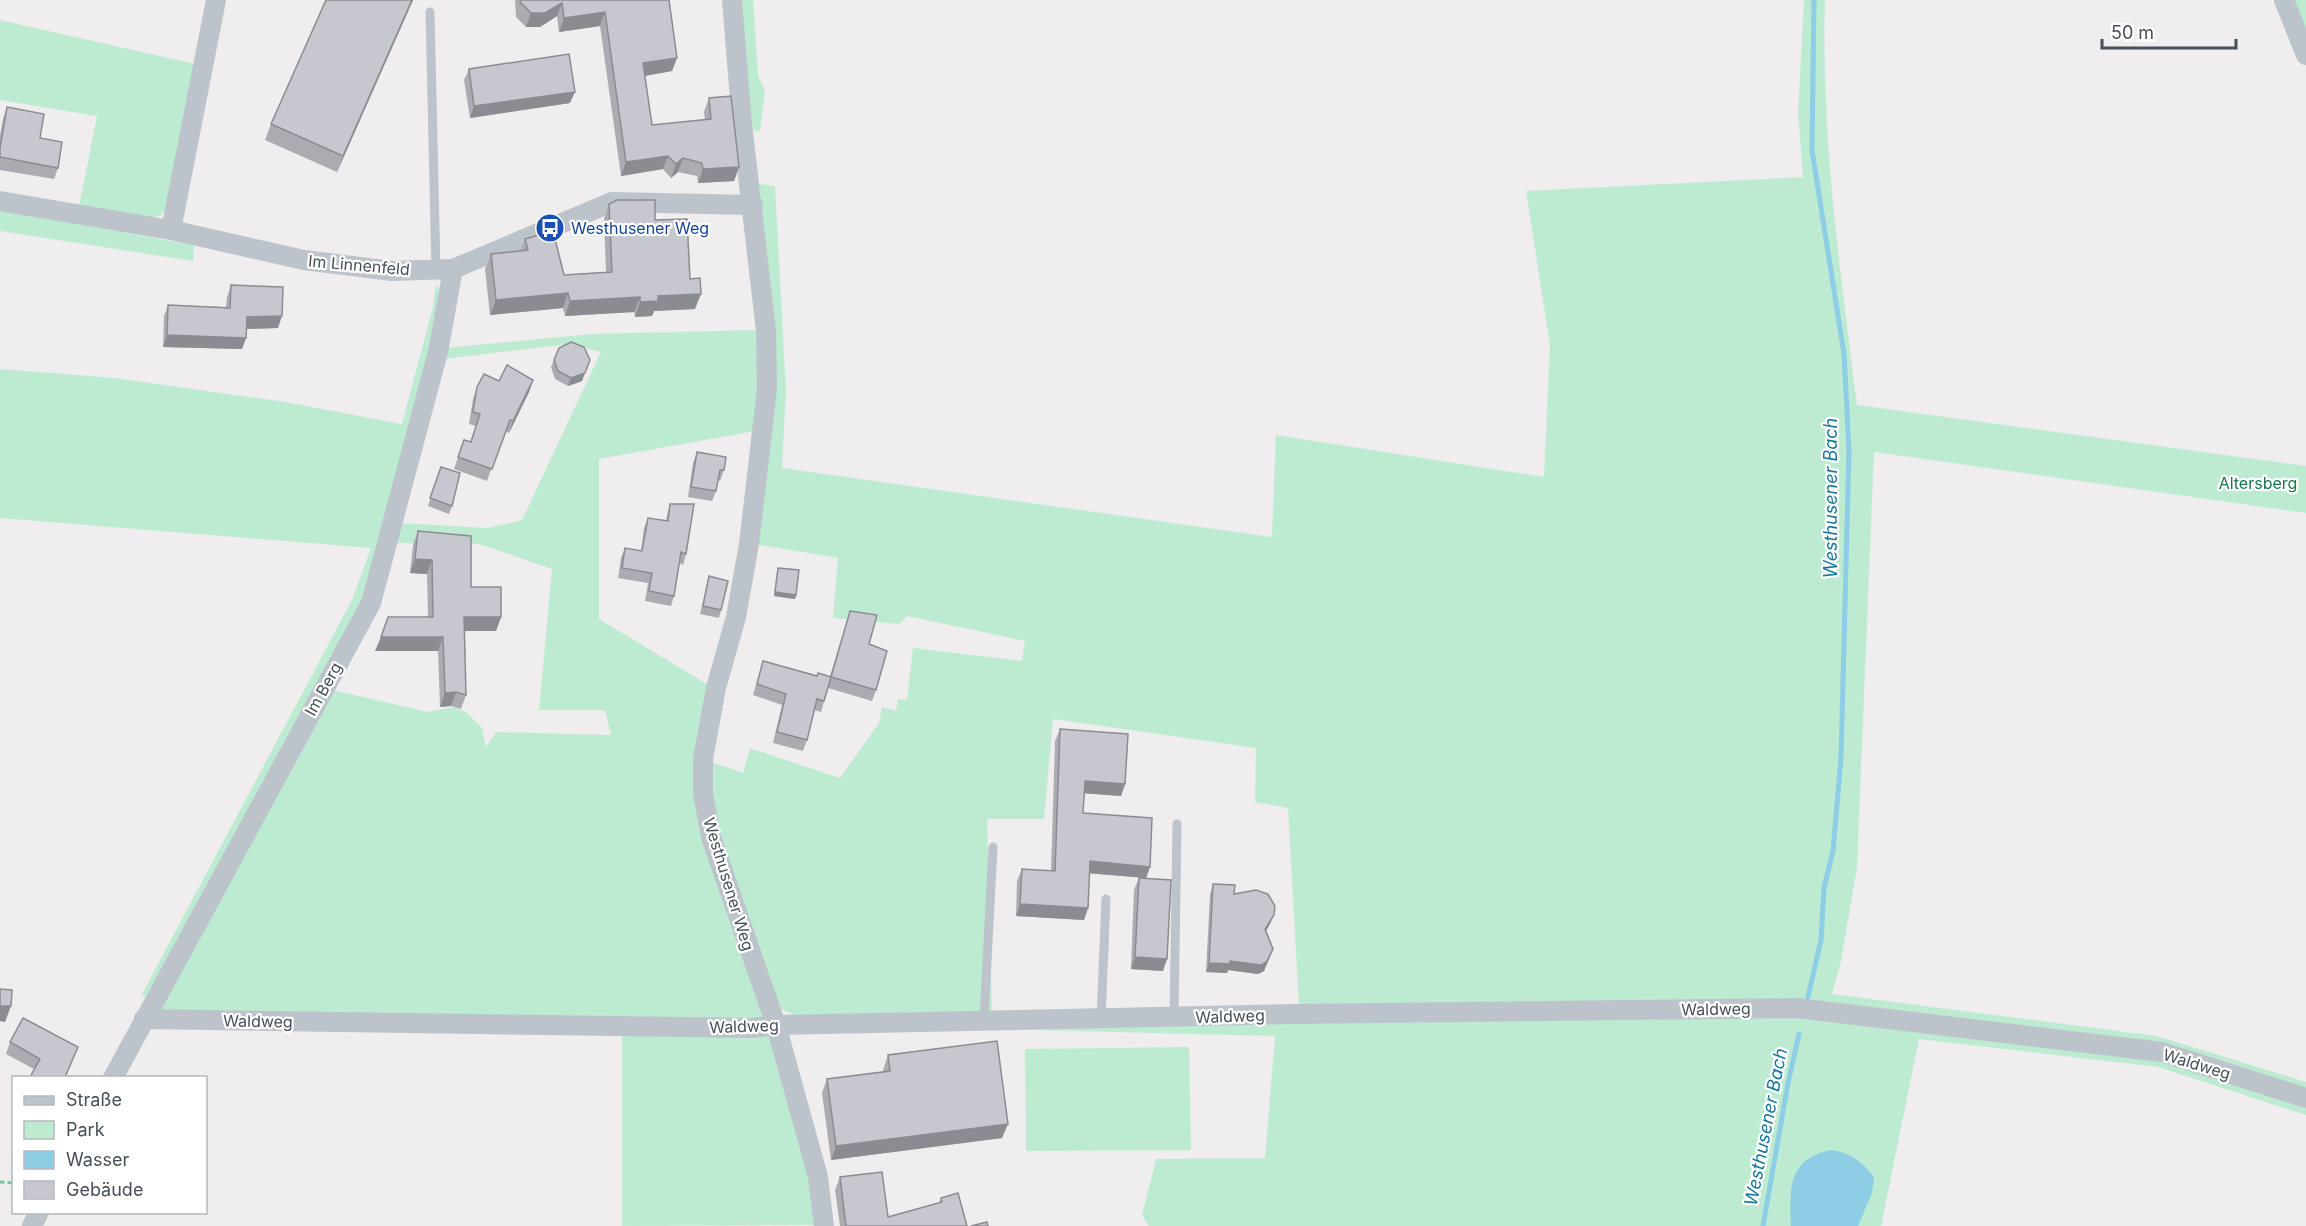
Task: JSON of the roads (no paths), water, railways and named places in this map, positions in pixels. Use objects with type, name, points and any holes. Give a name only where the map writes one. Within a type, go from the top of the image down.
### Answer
[{"type":"street","points":[[171,230],[216,0]]},
{"type":"street","name":"Westhusener Weg","points":[[732,0],[742,124],[766,331],[767,389],[749,544],[736,617],[711,718],[704,759],[703,794],[711,837],[776,1025],[818,1177],[824,1226]]},
{"type":"street","points":[[2284,0],[2306,55]]},
{"type":"street","name":"Im Linnenfeld","points":[[0,201],[171,230],[304,260],[392,271],[444,269],[612,202],[753,205]]},
{"type":"street","name":"Im Berg","points":[[113,1076],[371,603],[438,352],[444,269]]},
{"type":"street","name":"Waldweg","points":[[144,1019],[752,1028],[776,1025],[984,1019],[1797,1008],[2162,1052],[2306,1098]]},
{"type":"lane","points":[[430,12],[444,269]]},
{"type":"lane","points":[[1174,1017],[1177,824]]},
{"type":"lane","points":[[984,1019],[993,847]]},
{"type":"lane","points":[[1101,1019],[1106,899]]},
{"type":"water","points":[[1831,1150],[1855,1159],[1874,1177],[1872,1193],[1858,1226],[1791,1226],[1792,1188],[1799,1168],[1806,1160]]},
{"type":"waterway","name":"Westhusener Bach","points":[[1808,997],[1821,940],[1824,888],[1833,851],[1841,758],[1849,451],[1844,354],[1812,150],[1814,0]]},
{"type":"waterway","name":"Westhusener Bach","points":[[1763,1226],[1799,1034]]},
{"type":"place","name":"Westhusener Weg","points":[[550,228]]},
{"type":"park label","name":"Altersberg","points":[[2258,483]]}]
